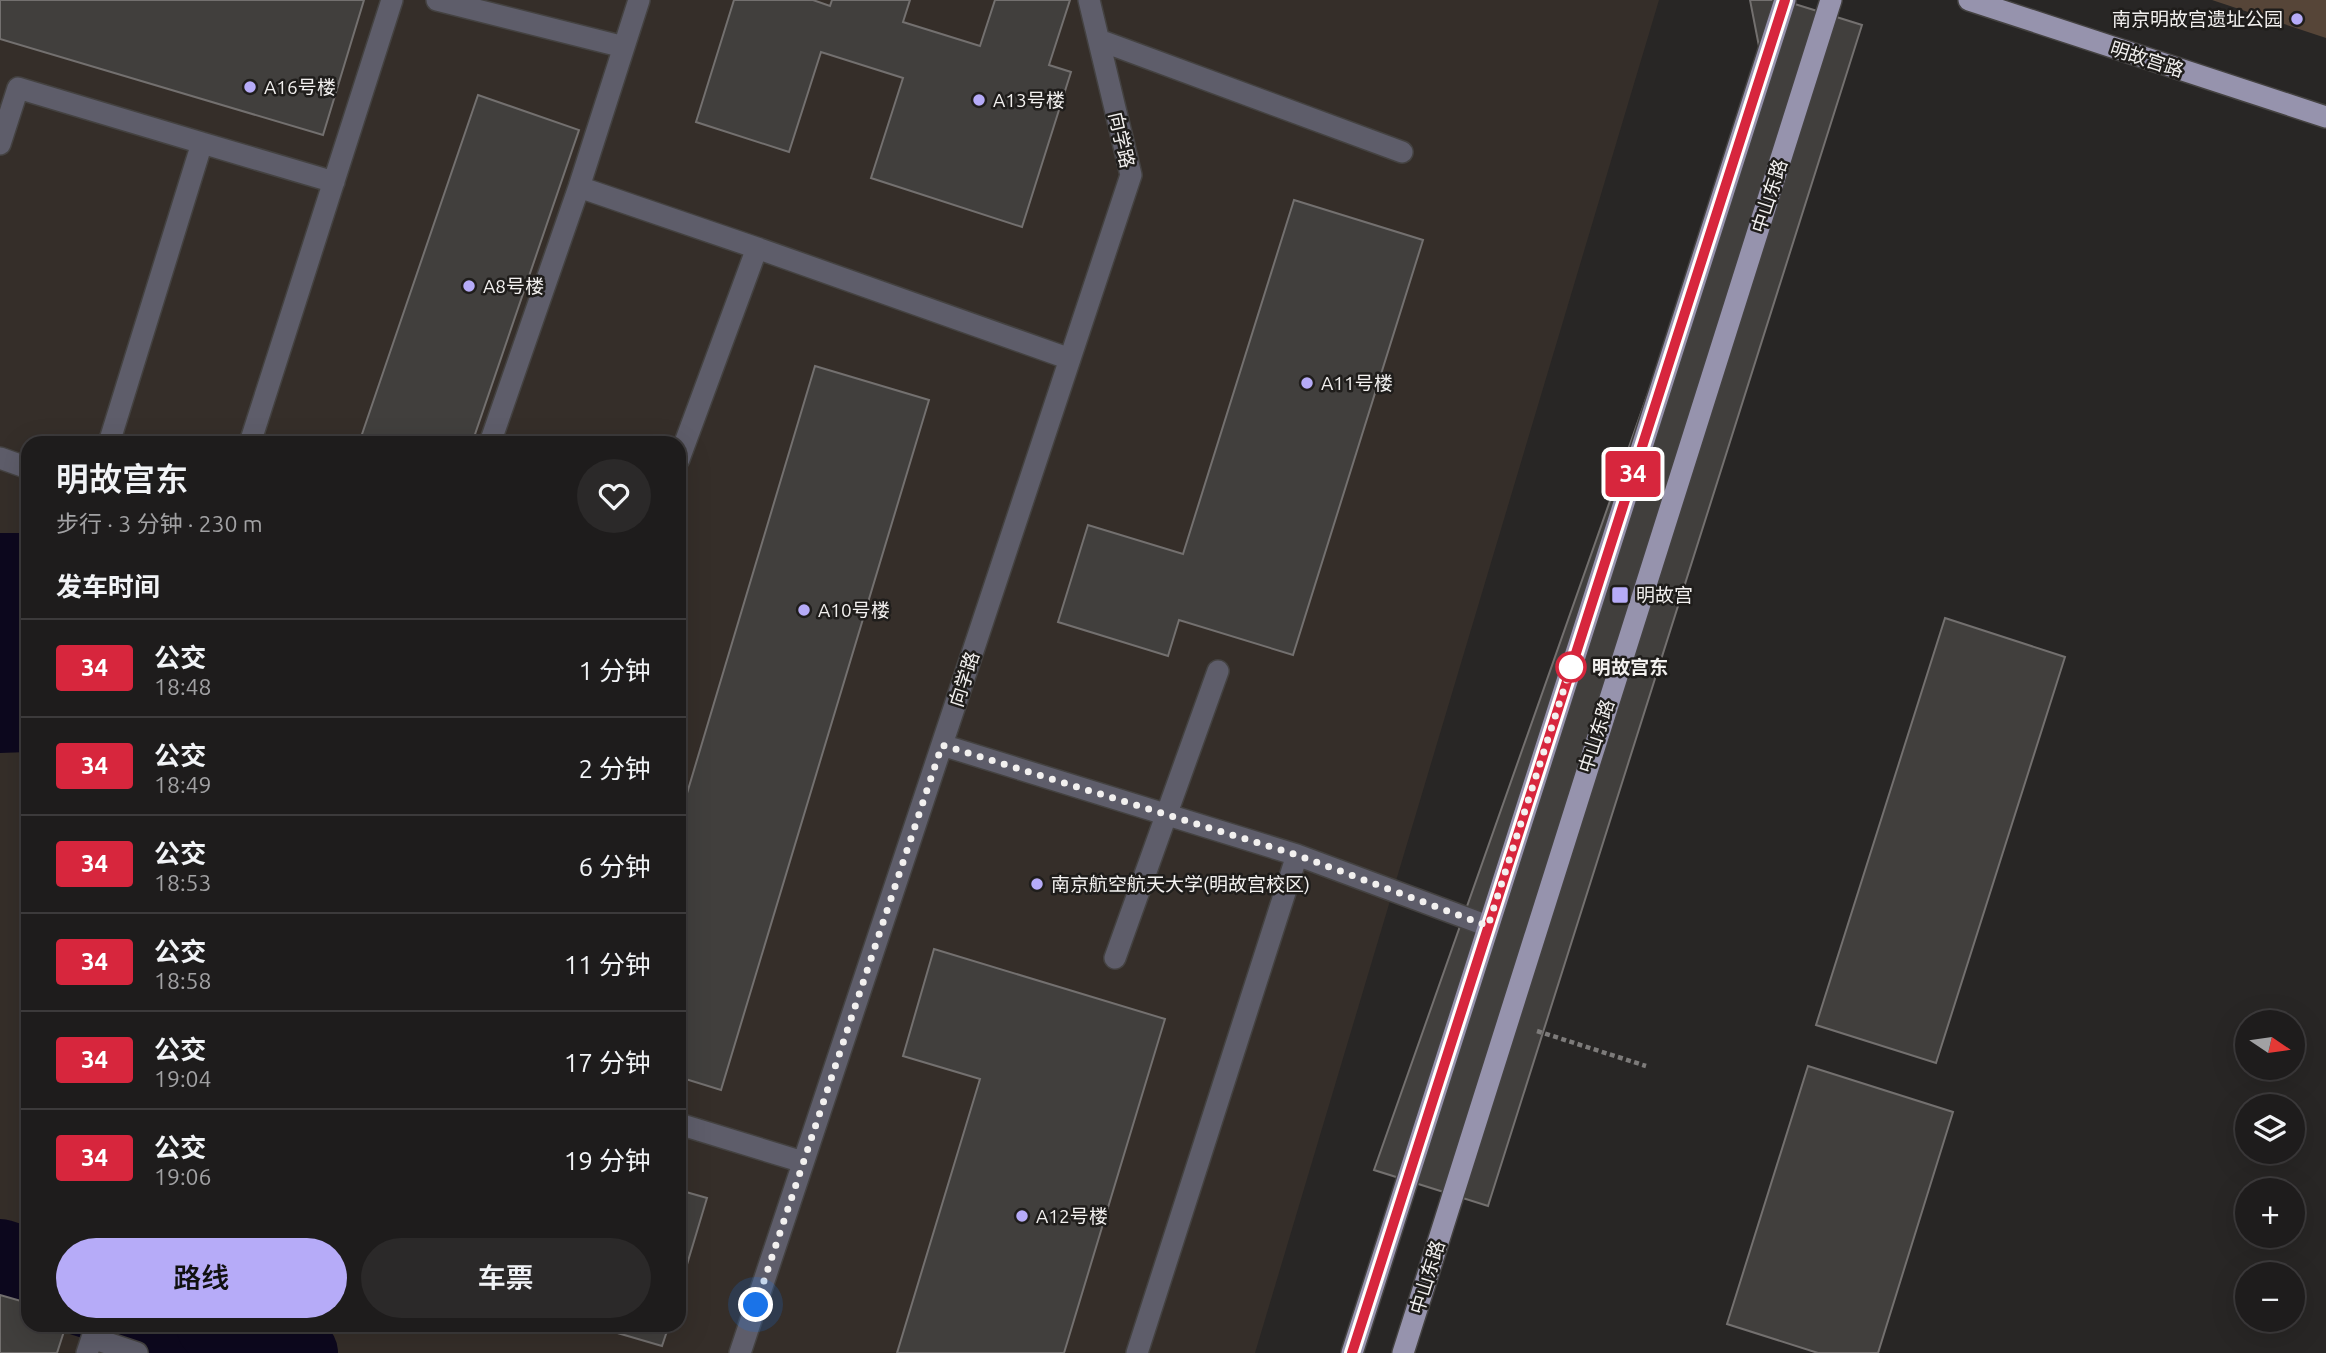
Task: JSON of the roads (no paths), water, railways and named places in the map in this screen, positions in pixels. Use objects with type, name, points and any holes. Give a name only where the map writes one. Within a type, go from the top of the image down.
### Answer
[{"type":"main road","points":[[1352,1353],[1785,0]]},
{"type":"main road","name":"中山东路","points":[[1403,1353],[1831,0]]},
{"type":"main road","name":"明故宫路","points":[[1969,0],[2326,117]]},
{"type":"lane","points":[[252,436],[392,0]]},
{"type":"lane","points":[[437,0],[624,47]]},
{"type":"lane","points":[[492,436],[579,187],[639,0]]},
{"type":"lane","name":"向学路","points":[[740,1353],[1131,175],[1088,0]]},
{"type":"lane","points":[[1099,40],[1402,152]]},
{"type":"lane","points":[[0,144],[9,86],[334,182]]},
{"type":"lane","points":[[111,436],[202,143]]},
{"type":"lane","points":[[579,187],[1070,359]]},
{"type":"lane","points":[[686,440],[757,248]]},
{"type":"lane","points":[[0,458],[21,466]]},
{"type":"lane","points":[[1115,958],[1218,671]]},
{"type":"lane","points":[[942,745],[1297,855],[1488,926]]},
{"type":"lane","points":[[1137,1353],[1297,855]]},
{"type":"lane","points":[[686,1126],[803,1162]]},
{"type":"lane","points":[[87,1353],[92,1338],[137,1353]]},
{"type":"waterway","points":[[0,1256],[21,1263]]},
{"type":"waterway","points":[[235,1332],[301,1353]]},
{"type":"place","name":"南京明故宫遗址公园","points":[[2297,19]]},
{"type":"place","name":"A16号楼","points":[[250,87]]},
{"type":"place","name":"A13号楼","points":[[979,100]]},
{"type":"place","name":"A8号楼","points":[[469,286]]},
{"type":"place","name":"A11号楼","points":[[1307,383]]},
{"type":"place","name":"明故宫","points":[[1620,595]]},
{"type":"place","name":"A10号楼","points":[[804,610]]},
{"type":"place","name":"明故宫东","points":[[1571,667]]},
{"type":"place","name":"南京航空航天大学(明故宫校区)","points":[[1037,884]]},
{"type":"place","name":"A12号楼","points":[[1022,1216]]}]
